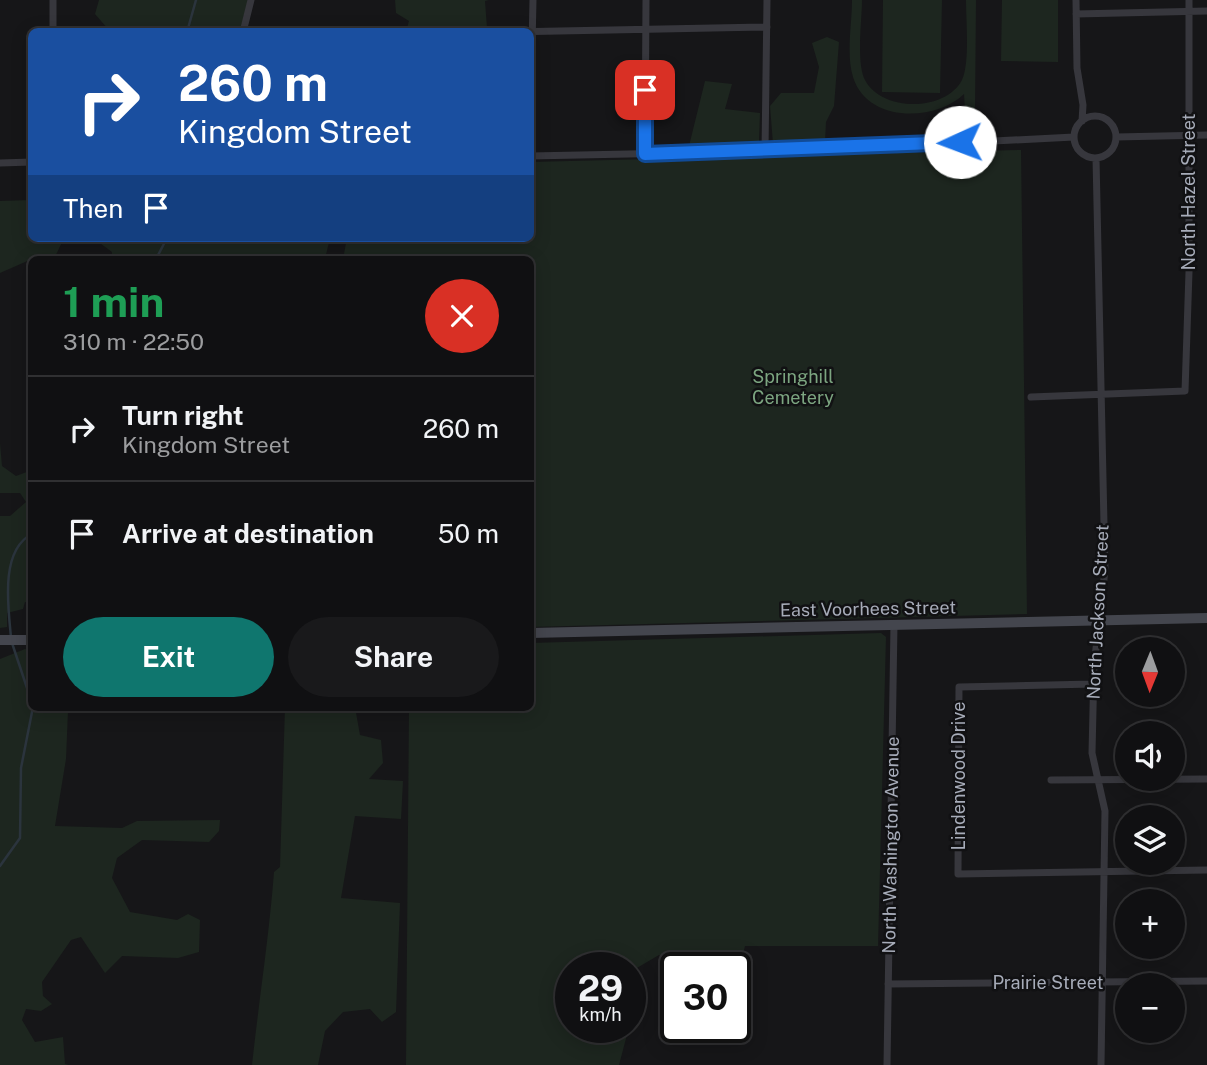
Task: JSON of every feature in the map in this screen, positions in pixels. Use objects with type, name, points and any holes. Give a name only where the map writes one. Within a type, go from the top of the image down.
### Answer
[{"type":"main road","name":"East Voorhees Street","points":[[534,633],[1207,618]]},
{"type":"main road","points":[[0,640],[28,640]]},
{"type":"street","points":[[52,0],[53,28]]},
{"type":"street","points":[[244,28],[251,0]]},
{"type":"street","points":[[531,28],[533,0]]},
{"type":"street","points":[[645,154],[646,0]]},
{"type":"street","points":[[765,151],[767,0]]},
{"type":"street","points":[[1074,137],[1082,121],[1076,0]]},
{"type":"street","name":"North Hazel Street","points":[[1102,396],[1179,393],[1185,391],[1187,384],[1189,0]]},
{"type":"street","points":[[1076,14],[1207,11]]},
{"type":"street","points":[[534,30],[767,27]]},
{"type":"street","points":[[1074,137],[1081,153],[1096,158],[1111,151],[1116,137],[1107,121],[1093,117],[1082,121]]},
{"type":"street","points":[[1116,137],[1207,135]]},
{"type":"street","points":[[534,156],[765,151],[1074,137]]},
{"type":"street","name":"North Jackson Street","points":[[1096,158],[1105,570],[1093,684],[1093,753],[1105,811],[1101,1065]]},
{"type":"street","points":[[0,163],[28,162]]},
{"type":"street","points":[[1031,397],[1102,396]]},
{"type":"street","name":"North Washington Avenue","points":[[887,1065],[894,624]]},
{"type":"street","name":"Lindenwood Drive","points":[[1093,684],[959,687],[958,874],[1104,873]]},
{"type":"street","points":[[1051,780],[1207,779]]},
{"type":"street","points":[[1104,873],[1207,870]]},
{"type":"street","name":"Prairie Street","points":[[888,984],[1207,981]]},
{"type":"green space","points":[[99,0],[248,0],[241,28],[107,28],[95,14]]},
{"type":"green space","points":[[395,0],[489,0],[485,1],[487,28],[407,28],[409,21],[396,13]]},
{"type":"green space","points":[[852,0],[862,0],[860,52],[865,80],[885,98],[914,104],[942,98],[962,80],[967,52],[966,0],[976,0],[975,111],[965,111],[964,94],[936,110],[920,113],[887,110],[872,103],[861,92],[851,68]]},
{"type":"green space","points":[[883,0],[942,0],[940,93],[882,92]]},
{"type":"green space","points":[[1002,0],[1058,0],[1058,62],[1001,61]]},
{"type":"green space","points":[[827,37],[839,42],[834,106],[826,122],[825,142],[773,144],[770,106],[781,93],[814,93],[819,67],[812,43]]},
{"type":"green space","points":[[705,81],[732,84],[725,109],[760,113],[759,142],[689,146]]},
{"type":"green space","name":"Springhill Cemetery","points":[[1021,150],[1027,614],[534,627],[534,256],[344,256],[346,242],[534,242],[534,162]]},
{"type":"green space","points":[[28,200],[28,242],[62,242],[55,256],[28,256],[28,261],[0,273],[0,201]]},
{"type":"green space","points":[[98,242],[329,242],[326,256],[112,256],[112,252]]},
{"type":"green space","points":[[0,443],[2,466],[16,476],[28,472],[28,602],[25,602],[23,609],[7,613],[7,627],[0,628],[0,516],[10,516],[26,502],[20,493],[0,493]]},
{"type":"green space","points":[[881,633],[886,637],[878,946],[745,946],[743,952],[660,952],[660,955],[646,963],[646,952],[555,952],[555,1043],[625,1043],[619,1065],[406,1065],[409,711],[534,711],[534,643]]},
{"type":"green space","points":[[28,650],[28,711],[68,711],[66,759],[55,826],[122,828],[137,821],[220,820],[219,831],[209,842],[142,840],[117,858],[112,878],[130,912],[177,920],[188,914],[200,920],[199,952],[178,958],[122,956],[105,973],[81,937],[71,940],[42,982],[43,996],[52,1004],[41,1011],[26,1009],[22,1020],[35,1042],[63,1037],[65,1064],[69,1065],[0,1065],[0,659]]},
{"type":"green space","points":[[285,711],[356,711],[360,735],[381,740],[383,763],[369,779],[403,781],[401,819],[355,816],[341,898],[400,903],[396,1012],[382,1022],[370,1009],[343,1012],[325,1031],[318,1065],[252,1065],[274,872],[280,867]]},
{"type":"waterway","points":[[188,28],[196,0]]},
{"type":"waterway","points":[[158,256],[165,242]]},
{"type":"waterway","points":[[11,637],[8,580],[15,552],[28,537]]},
{"type":"waterway","points":[[12,643],[28,691]]},
{"type":"waterway","points":[[0,866],[20,838],[21,768],[32,711]]},
{"type":"route","points":[[645,90],[645,154],[820,150],[960,142]]}]
